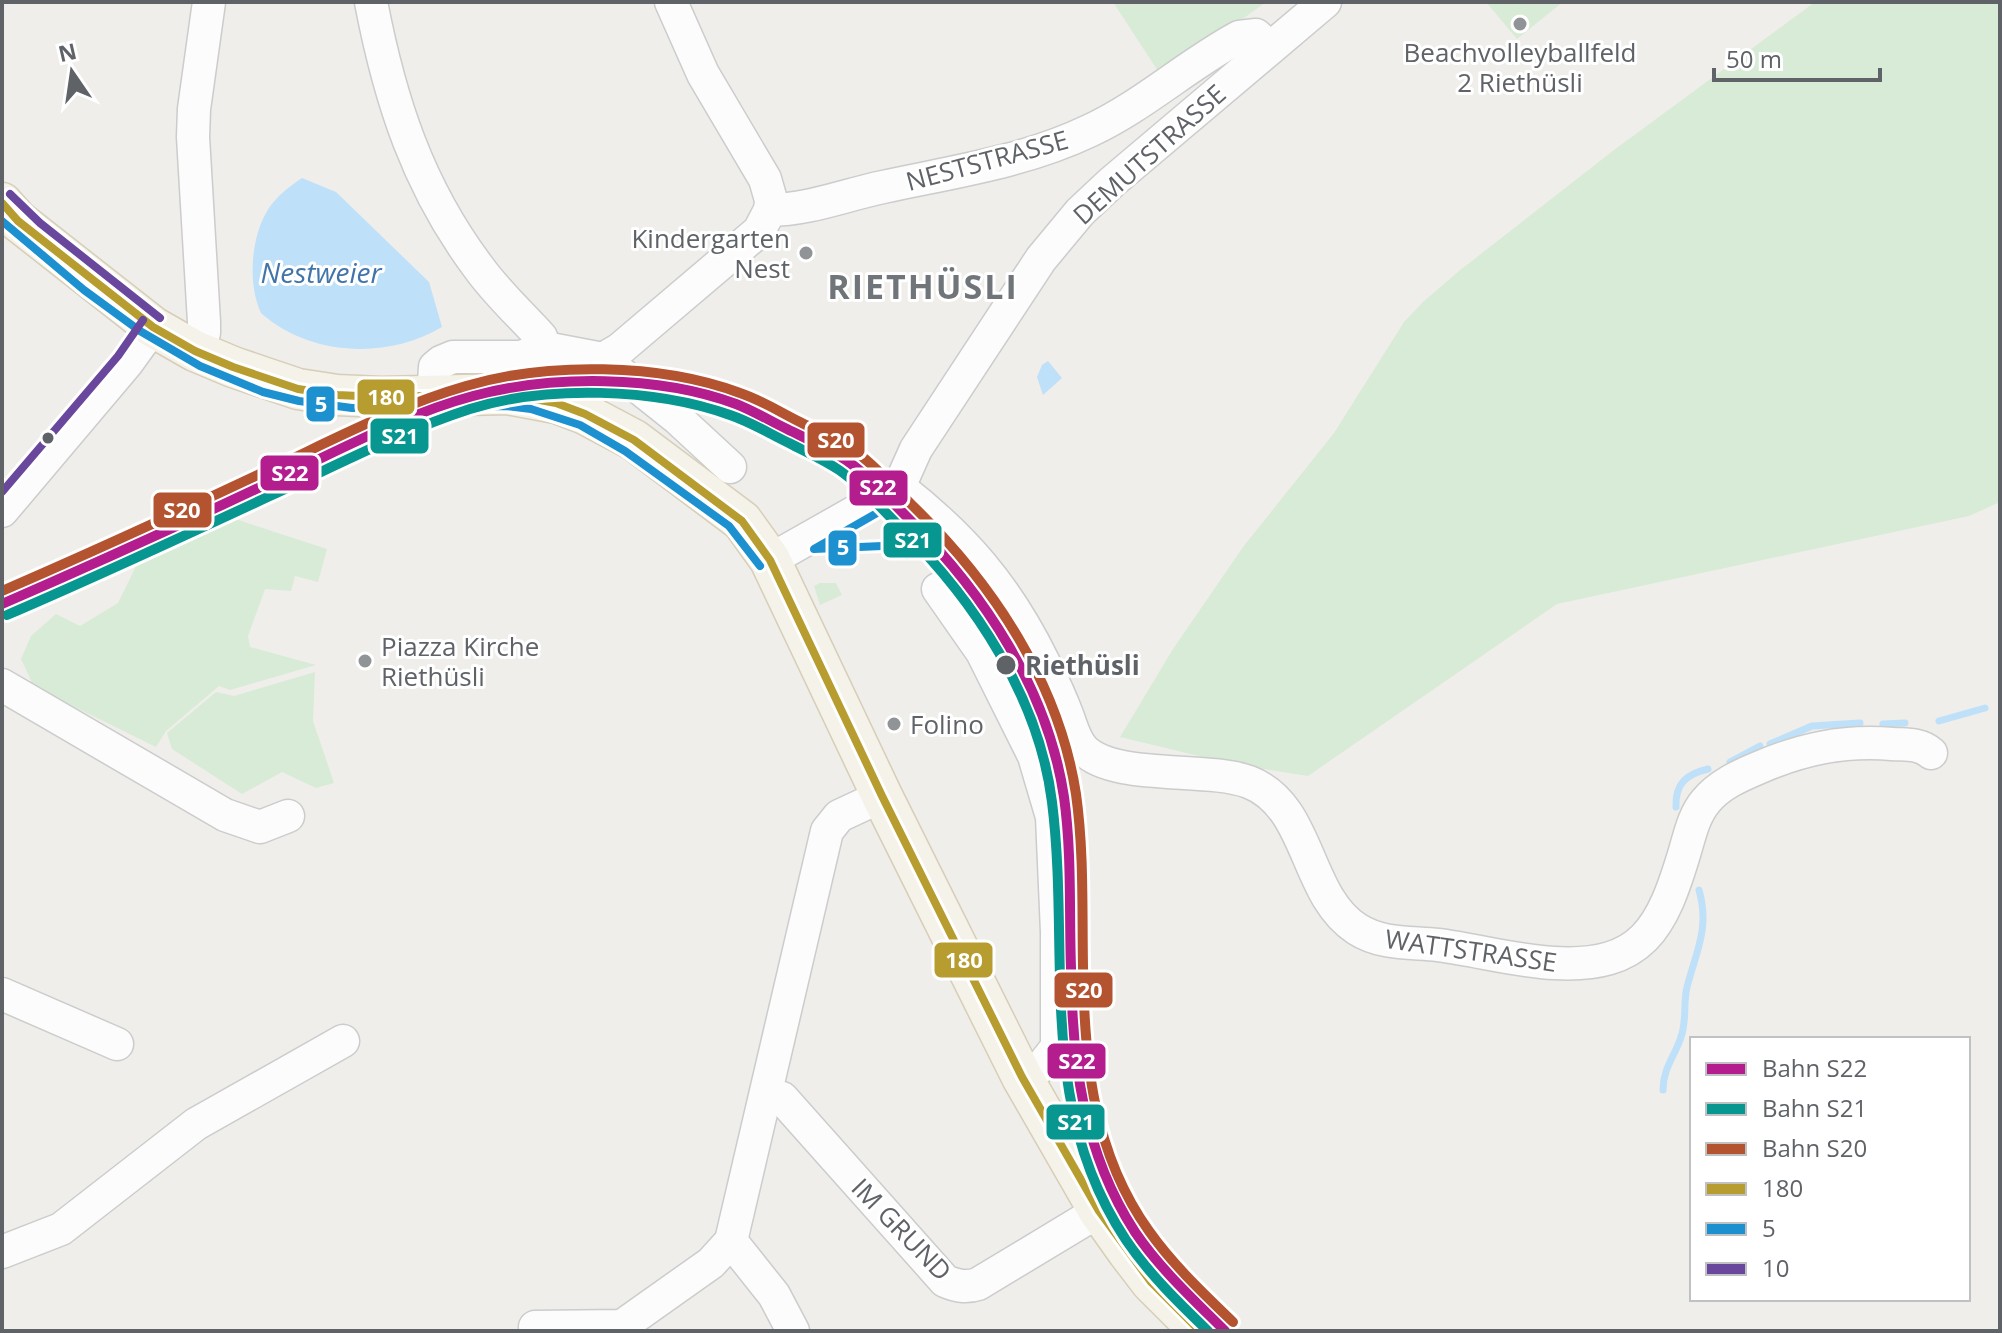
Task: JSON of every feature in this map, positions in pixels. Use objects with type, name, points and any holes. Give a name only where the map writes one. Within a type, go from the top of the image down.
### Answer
[{"type":"main road","points":[[2,203],[42,240],[153,327],[195,351],[260,378],[298,389],[337,395],[520,396],[556,403],[585,414],[634,440],[733,514],[754,536],[770,560],[882,796],[1022,1077],[1099,1211],[1151,1282],[1200,1331]]},
{"type":"street","points":[[195,351],[204,333],[204,322],[194,109],[209,2]]},
{"type":"street","points":[[371,2],[399,117],[421,175],[479,268],[541,337],[545,348]]},
{"type":"street","points":[[603,359],[620,349],[759,231],[770,210],[771,200],[765,179],[703,74],[671,2]]},
{"type":"street","name":"DEMUTSTRASSE","points":[[899,487],[916,449],[1062,232],[1112,182],[1325,2]]},
{"type":"street","name":"NESTSTRASSE","points":[[770,210],[793,210],[881,187],[991,165],[1054,146],[1123,113],[1239,37],[1256,35],[1270,48]]},
{"type":"street","points":[[2,511],[118,374],[153,327]]},
{"type":"street","points":[[433,397],[435,367],[447,359],[521,357],[545,348],[603,359],[677,418],[730,467]]},
{"type":"street","points":[[770,560],[899,487]]},
{"type":"street","name":"WATTSTRASSE","points":[[899,487],[963,542],[998,586],[1020,618],[1041,658],[1080,746],[1096,760],[1236,779],[1261,789],[1284,811],[1333,905],[1358,929],[1390,941],[1436,945],[1538,962],[1569,963],[1609,958],[1625,952],[1651,933],[1668,903],[1696,816],[1710,796],[1723,785],[1784,757],[1827,745],[1852,742],[1902,744],[1925,748],[1931,753]]},
{"type":"street","points":[[938,589],[982,652],[1034,756],[1052,817],[1057,932],[1057,1047],[1042,1066],[1022,1077]]},
{"type":"street","points":[[2,685],[225,815],[260,827],[288,816]]},
{"type":"street","points":[[535,1327],[622,1326],[711,1263],[731,1241],[827,831],[839,816],[882,796]]},
{"type":"street","points":[[2,994],[117,1044]]},
{"type":"street","points":[[2,1252],[61,1229],[196,1124],[343,1041]]},
{"type":"street","name":"IM GRUND","points":[[767,1094],[782,1098],[945,1281],[953,1285],[978,1284],[1099,1211]]},
{"type":"street","points":[[731,1241],[774,1295],[793,1331]]},
{"type":"green space","points":[[1113,2],[1266,2],[1162,77]]},
{"type":"green space","name":"Beachvolleyballfeld 2 Riethüsli","points":[[1486,2],[1563,2],[1517,39]]},
{"type":"green space","points":[[1815,2],[2000,2],[2000,502],[1969,516],[1557,604],[1308,776],[1232,764],[1120,737],[1173,649],[1243,547],[1334,433],[1404,322],[1459,271],[1614,150]]},
{"type":"green space","points":[[223,515],[327,549],[318,582],[295,576],[291,591],[265,589],[248,636],[250,647],[316,665],[230,690],[219,686],[166,731],[156,747],[34,687],[21,659],[31,636],[56,614],[80,626],[118,603],[141,556]]},
{"type":"green space","points":[[836,583],[842,595],[820,605],[814,586]]},
{"type":"green space","points":[[315,672],[313,721],[334,783],[316,788],[282,772],[242,794],[172,749],[167,733],[216,692],[234,696]]},
{"type":"water","name":"Nestweier","points":[[302,178],[336,192],[429,282],[442,327],[397,345],[349,348],[302,338],[261,313],[253,274],[258,232],[272,204]]},
{"type":"water","points":[[1048,361],[1062,378],[1043,395],[1037,377],[1042,365]]},
{"type":"waterway","points":[[1939,721],[1985,708]]},
{"type":"waterway","points":[[1770,744],[1812,726],[1860,723]]},
{"type":"waterway","points":[[1883,724],[1905,723]]},
{"type":"waterway","points":[[1730,762],[1760,746]]},
{"type":"waterway","points":[[1676,807],[1678,792],[1684,781],[1708,769]]},
{"type":"waterway","points":[[1663,1090],[1667,1069],[1683,1031],[1687,987],[1700,940],[1703,916],[1699,890]]},
{"type":"rail line","name":"S20","points":[[2,591],[388,414],[440,394],[498,378],[603,369],[675,376],[748,396],[845,445],[887,480],[970,569],[1018,638],[1055,713],[1067,753],[1079,815],[1086,1036],[1095,1104],[1104,1138],[1130,1201],[1158,1244],[1233,1322]]},
{"type":"rail line","name":"S22","points":[[2,604],[396,423],[447,404],[504,389],[536,384],[605,381],[706,394],[749,410],[839,456],[879,488],[963,579],[987,611],[1028,682],[1056,757],[1067,818],[1074,1038],[1092,1138],[1117,1202],[1135,1232],[1166,1271],[1225,1331]]},
{"type":"rail line","name":"S21","points":[[7,615],[395,438],[470,409],[500,401],[566,393],[668,399],[738,418],[833,466],[871,498],[954,586],[999,653],[1018,688],[1045,763],[1052,802],[1057,859],[1062,1027],[1068,1082],[1079,1136],[1097,1188],[1126,1240],[1154,1276],[1208,1331]]},
{"type":"transit line","name":"10","points":[[10,194],[40,223],[160,318]]},
{"type":"transit line","name":"180","points":[[2,203],[18,221],[153,327],[195,351],[298,389],[337,395],[507,394],[556,403],[585,414],[634,440],[742,521],[770,560],[882,796],[1022,1077],[1099,1211],[1151,1282],[1200,1331]]},
{"type":"transit line","name":"5","points":[[2,221],[84,290],[140,331],[200,366],[263,392],[299,401],[352,408],[505,406],[531,409],[580,425],[625,451],[729,526],[760,566]]},
{"type":"transit line","name":"10","points":[[2,492],[118,356],[143,320]]},
{"type":"transit line","name":"5","points":[[898,501],[924,523],[905,545],[814,549],[898,501]]},
{"type":"place","name":"Beachvolleyballfeld 2 Riethüsli","points":[[1520,24]]},
{"type":"place","name":"Kindergarten Nest","points":[[806,253]]},
{"type":"place","name":"Piazza Kirche Riethüsli","points":[[365,661]]},
{"type":"place","name":"Riethüsli","points":[[1006,665]]},
{"type":"place","name":"Folino","points":[[894,724]]},
{"type":"district","name":"RIETHÜSLI","points":[[923,286]]}]
